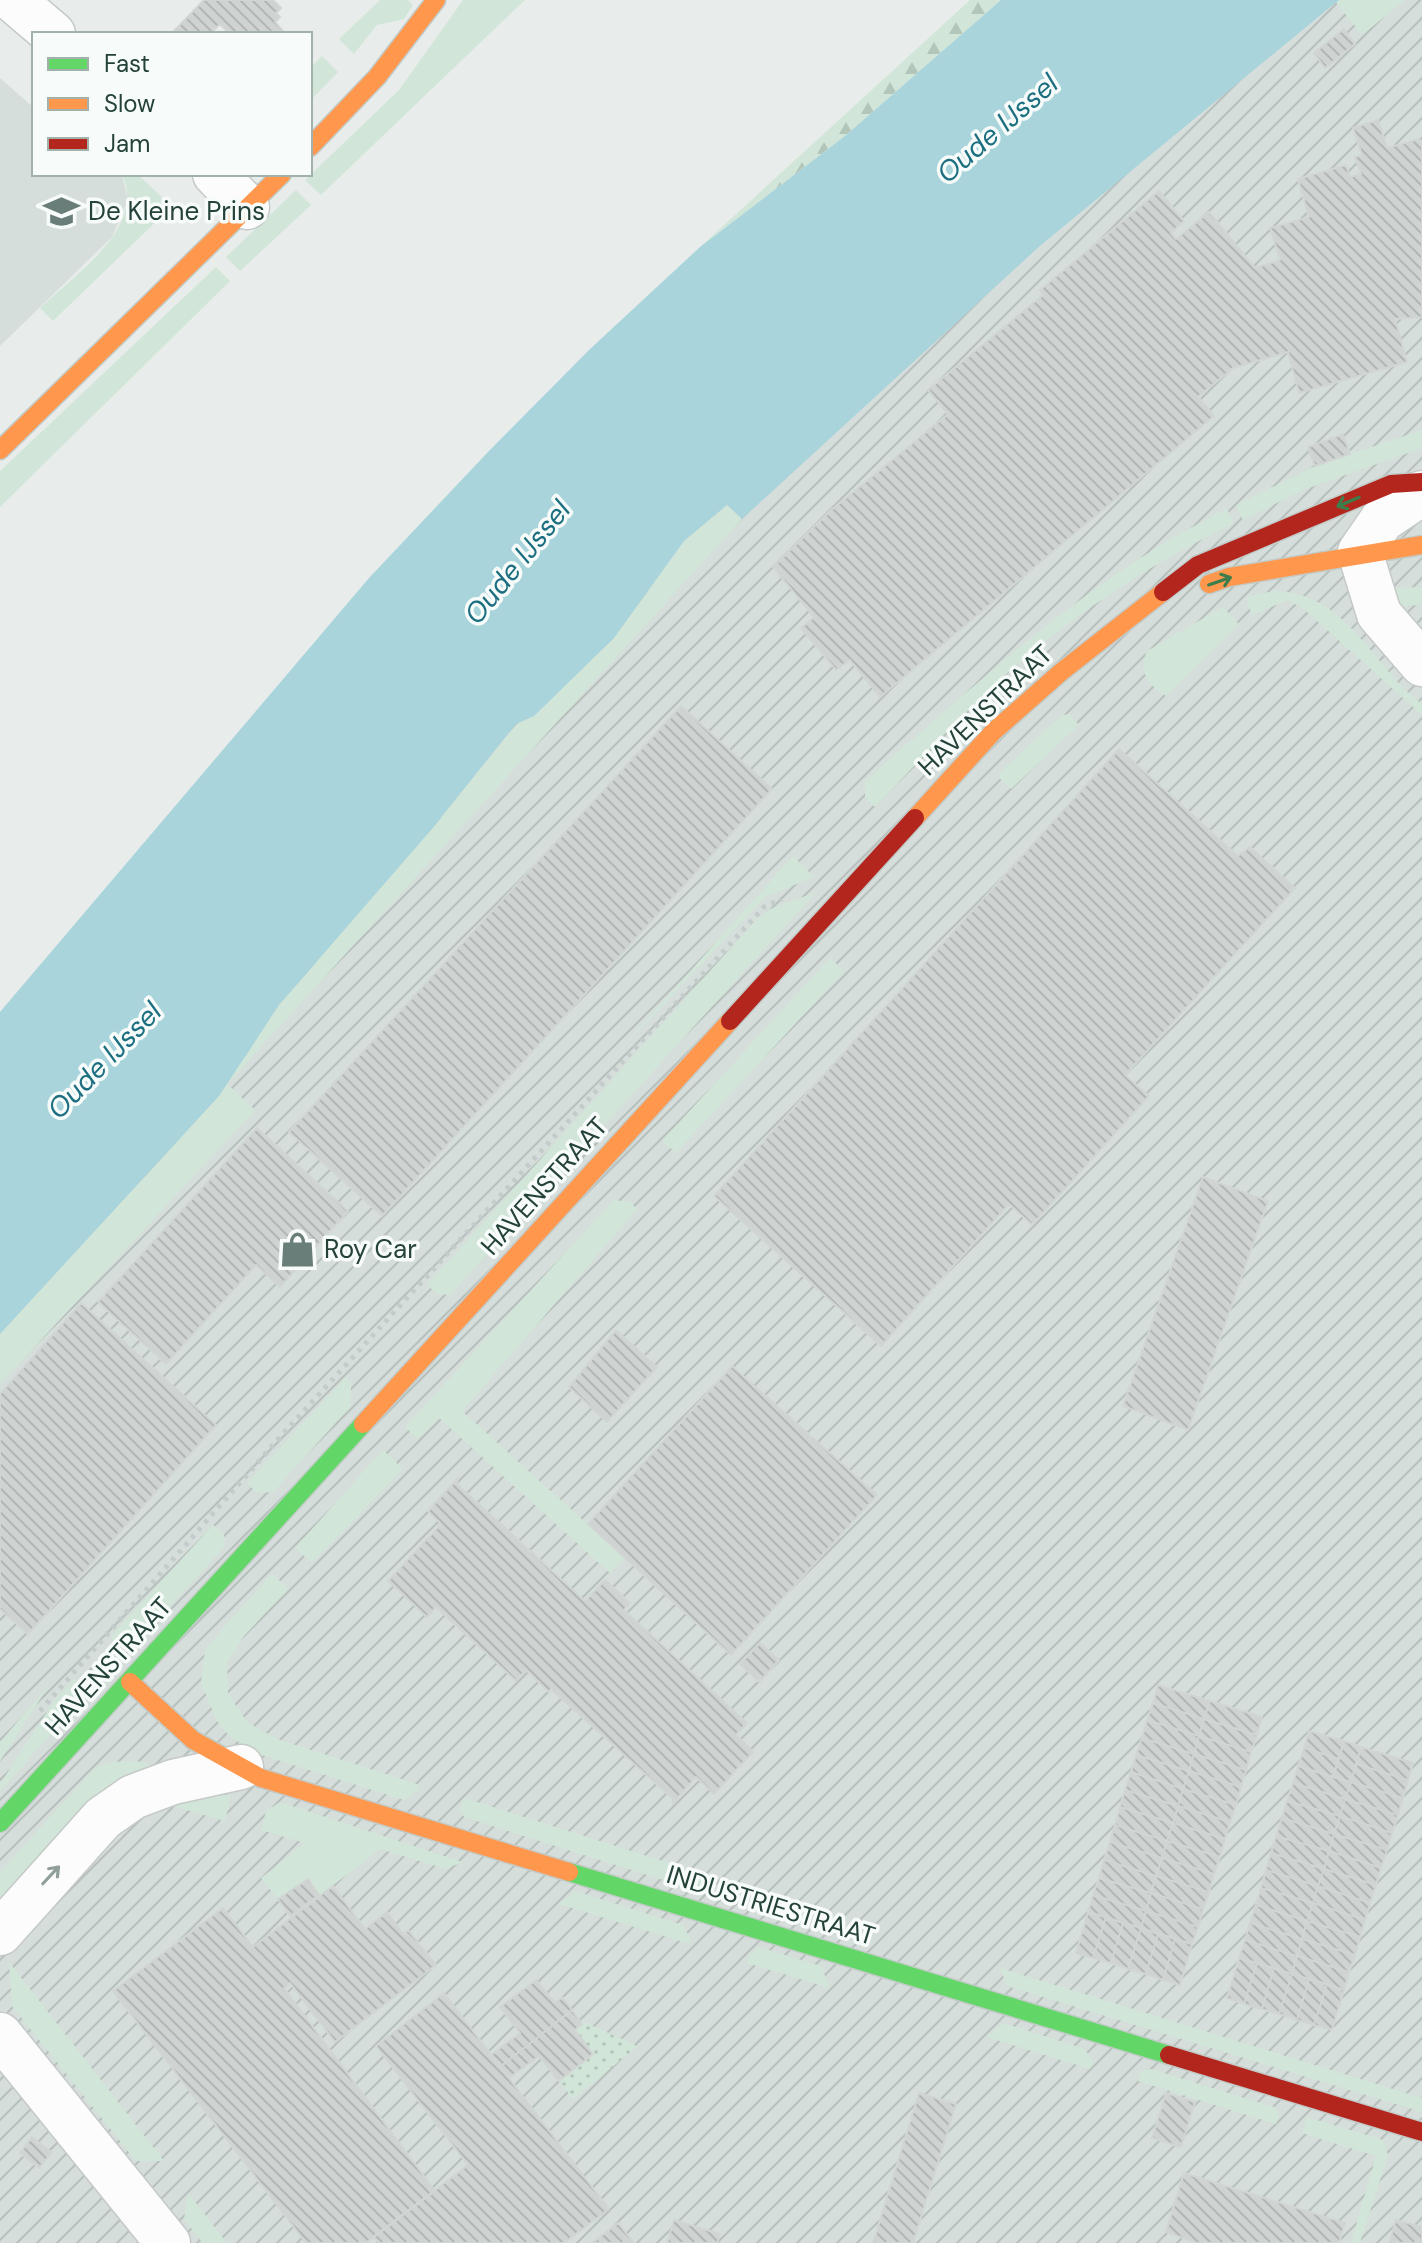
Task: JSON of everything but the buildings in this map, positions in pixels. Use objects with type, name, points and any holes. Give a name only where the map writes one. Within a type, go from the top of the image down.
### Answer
[{"type":"street","points":[[13,0],[51,32]]},
{"type":"street","points":[[312,145],[369,91],[401,53],[436,0]]},
{"type":"street","points":[[217,176],[247,207]]},
{"type":"street","points":[[0,450],[280,176]]},
{"type":"street","name":"HAVENSTRAAT","points":[[0,1823],[993,732],[1061,672],[1147,608],[1198,565],[1391,484],[1422,482]]},
{"type":"street","points":[[1422,493],[1382,520],[1360,552],[1379,614],[1422,664]]},
{"type":"street","name":"HAVENSTRAAT","points":[[1147,608],[1229,577],[1360,552],[1422,545]]},
{"type":"street","name":"INDUSTRIESTRAAT","points":[[130,1682],[193,1740],[241,1767],[276,1782],[1422,2132]]},
{"type":"street","points":[[0,1933],[103,1818],[133,1797],[173,1782],[241,1767]]},
{"type":"street","points":[[0,2035],[168,2243]]},
{"type":"path","name":"HAVENSTRAAT","points":[[38,1715],[257,1464]]},
{"type":"shaded area","points":[[1146,0],[1422,0],[1422,2243],[0,2243],[0,1166]]},
{"type":"shaded area","name":"De Kleine Prins","points":[[0,78],[32,106],[32,176],[122,176],[128,200],[112,237],[0,346]]},
{"type":"green space","points":[[380,0],[408,0],[413,5],[404,19],[377,25],[354,54],[339,39]]},
{"type":"green space","points":[[463,0],[525,0],[321,195],[305,180],[399,90]]},
{"type":"green space","points":[[970,0],[1001,0],[845,136],[700,247]]},
{"type":"green space","points":[[1405,0],[1362,35],[1336,2]]},
{"type":"green space","points":[[322,56],[338,72],[312,99],[312,66]]},
{"type":"green space","points":[[122,176],[139,176],[161,196],[164,214],[53,321],[40,308],[87,266],[116,232],[124,213],[127,194]]},
{"type":"green space","points":[[296,190],[311,205],[240,271],[226,257]]},
{"type":"green space","points":[[216,267],[230,281],[0,507],[0,471]]},
{"type":"green space","points":[[1422,430],[1422,448],[1303,490],[1243,520],[1236,505],[1315,466]]},
{"type":"green space","points":[[728,505],[742,519],[227,1084],[255,1110],[0,1384],[0,1334],[219,1096],[279,1005],[431,830],[517,724],[534,716],[614,638],[684,541]]},
{"type":"green space","points":[[1227,509],[1234,523],[1137,576],[1076,618],[991,688],[875,807],[865,797],[865,781],[1037,633],[1129,566]]},
{"type":"green space","points":[[1422,587],[1422,605],[1399,606],[1394,588]]},
{"type":"green space","points":[[1273,591],[1299,595],[1321,604],[1339,617],[1422,704],[1422,715],[1305,610],[1288,600],[1252,615],[1246,597]]},
{"type":"green space","points":[[1223,607],[1239,624],[1166,696],[1146,677],[1144,659],[1147,651]]},
{"type":"green space","points":[[1069,714],[1079,725],[1011,789],[999,778],[1001,771],[1062,715]]},
{"type":"green space","points":[[793,856],[814,877],[765,897],[602,1070]]},
{"type":"green space","points":[[816,892],[450,1295],[437,1294],[427,1285],[756,920],[770,909]]},
{"type":"green space","points":[[830,958],[844,971],[676,1153],[662,1141]]},
{"type":"green space","points":[[614,1200],[630,1202],[637,1209],[462,1411],[625,1558],[610,1573],[439,1418],[418,1439],[405,1427]]},
{"type":"green space","points":[[346,1377],[351,1383],[351,1406],[273,1492],[257,1493],[247,1483]]},
{"type":"green space","points":[[383,1450],[403,1469],[312,1563],[295,1548]]},
{"type":"green space","points":[[213,1525],[224,1534],[225,1546],[135,1644],[117,1644],[110,1637]]},
{"type":"green space","points":[[272,1573],[288,1589],[244,1636],[227,1662],[228,1694],[248,1723],[280,1740],[420,1785],[404,1800],[262,1755],[230,1737],[217,1721],[201,1683],[205,1649]]},
{"type":"green space","points":[[74,1679],[81,1685],[82,1700],[0,1791],[0,1784],[54,1701]]},
{"type":"green space","points":[[50,1684],[0,1761],[0,1742]]},
{"type":"green space","points":[[137,1761],[158,1767],[0,1904],[0,1872],[95,1768],[111,1762]]},
{"type":"green space","points":[[216,1793],[231,1796],[225,1821],[166,1804]]},
{"type":"green space","points":[[464,1798],[704,1874],[701,1884],[692,1889],[464,1817],[460,1809]]},
{"type":"green space","points":[[280,1802],[462,1862],[446,1869],[380,1849],[292,1917],[261,1878],[305,1843],[261,1830],[266,1811]]},
{"type":"green space","points":[[575,1891],[683,1925],[690,1944],[559,1904]]},
{"type":"green space","points":[[759,1947],[821,1966],[830,1988],[747,1963],[750,1954]]},
{"type":"green space","points":[[9,1962],[164,2161],[136,2161],[12,2006]]},
{"type":"green space","points":[[1000,1968],[1422,2098],[1422,2112],[1007,1986]]},
{"type":"green space","points":[[579,2020],[638,2046],[573,2099],[559,2081]]},
{"type":"green space","points":[[1003,2023],[1085,2049],[1093,2062],[1090,2069],[987,2037]]},
{"type":"green space","points":[[1151,2069],[1274,2107],[1279,2116],[1276,2124],[1138,2081],[1141,2071]]},
{"type":"green space","points":[[1307,2117],[1383,2140],[1388,2155],[1360,2243],[1351,2243],[1376,2156],[1302,2133]]},
{"type":"green space","points":[[188,2193],[227,2243],[203,2243],[184,2219]]},
{"type":"water","name":"Oude IJssel","points":[[1001,0],[1339,0],[1041,245],[742,519],[727,505],[684,541],[614,638],[534,716],[516,724],[431,830],[279,1005],[219,1096],[0,1334],[0,1012],[369,578],[487,453],[589,350],[700,247],[845,136]]},
{"type":"traffic: fast","points":[[0,1823],[363,1424]]},
{"type":"traffic: fast","points":[[569,1872],[1169,2055]]},
{"type":"traffic: slow","points":[[312,145],[377,77],[436,0]]},
{"type":"traffic: slow","points":[[0,450],[280,176]]},
{"type":"traffic: slow","points":[[1209,584],[1229,577],[1422,545]]},
{"type":"traffic: slow","points":[[915,818],[993,732],[1061,672],[1163,592]]},
{"type":"traffic: slow","points":[[363,1424],[730,1021]]},
{"type":"traffic: slow","points":[[130,1682],[193,1740],[261,1778],[569,1872]]},
{"type":"traffic: jam","points":[[1163,592],[1198,565],[1391,484],[1422,482]]},
{"type":"traffic: jam","points":[[730,1021],[915,818]]},
{"type":"traffic: jam","points":[[1169,2055],[1422,2132]]},
{"type":"place","name":"De Kleine Prins","points":[[62,211]]},
{"type":"place","name":"Roy Car","points":[[298,1249]]}]
